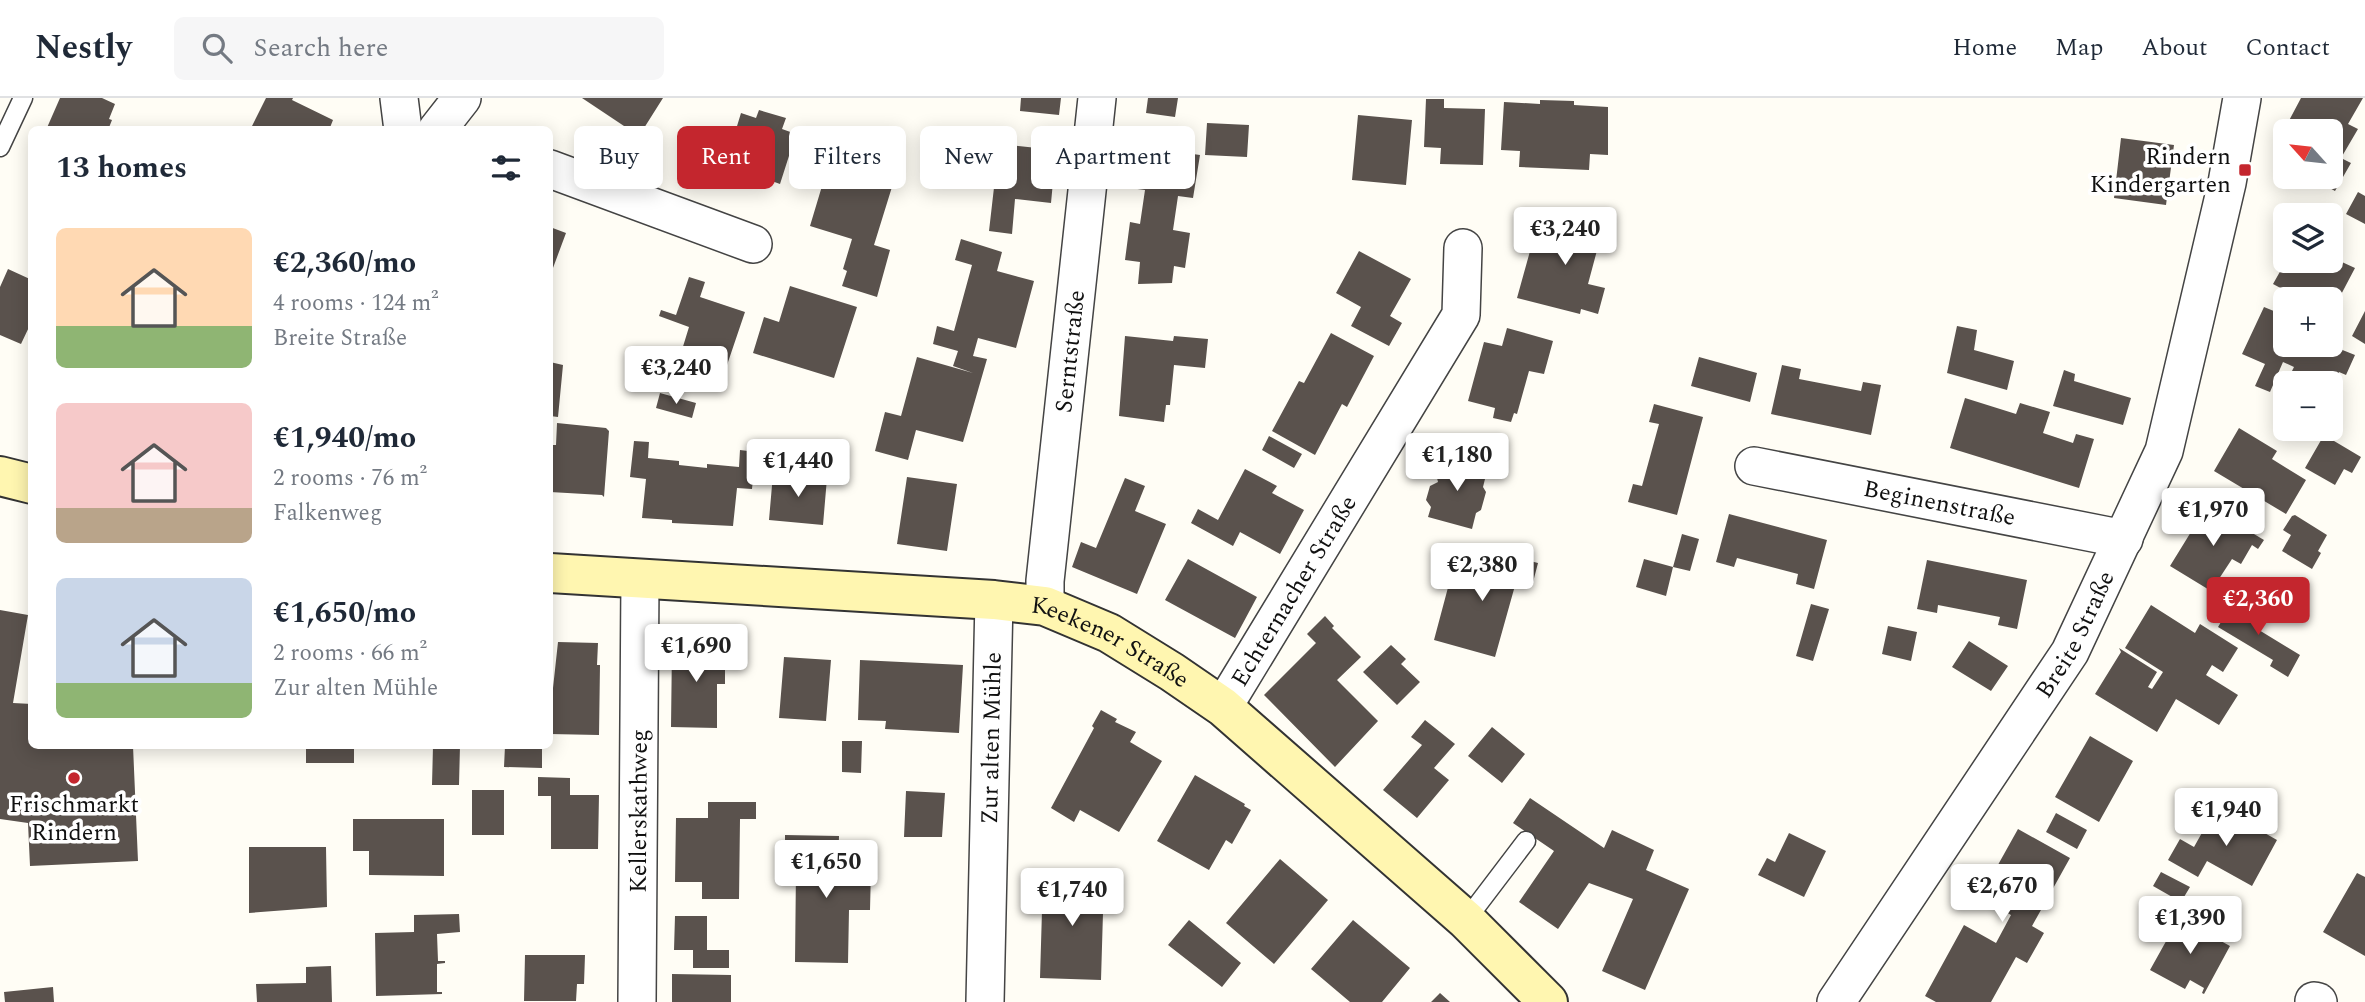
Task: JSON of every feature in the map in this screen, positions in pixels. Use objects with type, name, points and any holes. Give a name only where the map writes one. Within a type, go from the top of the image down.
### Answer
[{"type":"main road","points":[[0,476],[28,483]]},
{"type":"main road","name":"Keekener Straße","points":[[553,573],[994,600],[1045,606],[1109,633],[1223,707],[1466,920],[1548,1002]]},
{"type":"street","points":[[399,98],[427,126]]},
{"type":"street","points":[[433,126],[462,98]]},
{"type":"street","name":"Serntstraße","points":[[1045,606],[1045,582],[1097,98]]},
{"type":"street","name":"Breite Straße","points":[[1836,1002],[2070,652],[2164,451],[2227,183],[2242,98]]},
{"type":"street","points":[[553,170],[753,244]]},
{"type":"street","name":"Echternacher Straße","points":[[1223,707],[1461,315],[1463,248]]},
{"type":"street","name":"Beginenstraße","points":[[1754,466],[2124,538]]},
{"type":"street","name":"Kellerskathweg","points":[[637,1002],[640,579]]},
{"type":"street","name":"Zur alten Mühle","points":[[985,1002],[994,600]]},
{"type":"lane","points":[[0,147],[23,98]]},
{"type":"lane","points":[[1466,920],[1525,841]]},
{"type":"building","points":[[60,98],[102,98],[115,104],[109,119],[112,120],[110,126],[48,126]]},
{"type":"building","points":[[266,98],[293,98],[292,100],[333,120],[331,126],[252,126]]},
{"type":"building","points":[[582,98],[663,98],[645,126],[624,126]]},
{"type":"building","points":[[1021,98],[1061,98],[1059,115],[1020,111]]},
{"type":"building","points":[[1148,98],[1178,98],[1175,117],[1146,113]]},
{"type":"building","points":[[2301,98],[2363,98],[2348,124],[2358,129],[2343,155],[2343,119],[2290,119]]},
{"type":"building","points":[[1426,99],[1444,99],[1444,108],[1485,109],[1483,165],[1440,164],[1441,148],[1424,147]]},
{"type":"building","points":[[1540,100],[1574,101],[1574,105],[1608,107],[1608,155],[1590,154],[1589,170],[1519,167],[1520,151],[1501,150],[1504,102],[1540,104]]},
{"type":"building","points":[[759,110],[786,118],[782,129],[789,132],[789,156],[780,184],[775,182],[775,126],[737,126],[741,113],[756,118]]},
{"type":"building","points":[[1358,115],[1412,120],[1406,185],[1352,180]]},
{"type":"building","points":[[1207,123],[1249,125],[1247,157],[1205,155]]},
{"type":"building","points":[[2121,138],[2174,145],[2166,205],[2114,198]]},
{"type":"building","points":[[1017,146],[1031,147],[1031,189],[1052,189],[1051,203],[1015,199],[1012,234],[989,231],[994,189],[1017,189]]},
{"type":"building","points":[[1195,154],[1200,155],[1195,186]]},
{"type":"building","points":[[2343,159],[2351,163],[2343,177]]},
{"type":"building","points":[[821,189],[891,189],[874,245],[890,250],[877,297],[842,286],[847,271],[843,269],[852,239],[810,226]]},
{"type":"building","points":[[1138,189],[1194,189],[1193,198],[1178,196],[1173,230],[1190,233],[1185,268],[1174,266],[1172,283],[1138,284],[1140,262],[1125,260],[1130,222],[1140,224],[1145,190]]},
{"type":"building","points":[[2358,192],[2365,196],[2365,224],[2346,214]]},
{"type":"building","points":[[1573,216],[1612,226],[1606,245],[1599,243],[1588,284],[1605,288],[1598,314],[1581,309],[1580,314],[1517,298],[1537,226],[1568,234]]},
{"type":"building","points":[[553,228],[566,233],[553,268]]},
{"type":"building","points":[[961,239],[1002,252],[997,271],[1034,281],[1016,348],[978,338],[973,356],[987,359],[963,442],[916,430],[908,460],[875,451],[885,412],[901,416],[917,357],[973,373],[953,366],[958,351],[933,344],[937,326],[954,331],[972,265],[955,260]]},
{"type":"building","points":[[1359,251],[1411,279],[1390,316],[1402,323],[1389,346],[1351,326],[1361,307],[1336,293]]},
{"type":"building","points":[[2343,262],[2355,268],[2343,291],[2343,287],[2279,287],[2273,284],[2279,273],[2343,273]]},
{"type":"building","points":[[8,269],[28,278],[28,329],[21,344],[0,335],[0,287]]},
{"type":"building","points":[[689,277],[705,282],[700,297],[745,312],[726,368],[681,353],[689,327],[659,316],[661,310],[676,315]]},
{"type":"building","points":[[790,286],[857,307],[834,378],[753,353],[764,317],[779,322]]},
{"type":"building","points":[[2264,307],[2273,311],[2273,357],[2343,357],[2343,350],[2355,355],[2346,375],[2343,371],[2292,371],[2294,367],[2283,362],[2279,371],[2273,371],[2270,392],[2255,386],[2265,364],[2242,354]]},
{"type":"building","points":[[2365,311],[2365,344],[2352,336]]},
{"type":"building","points":[[1957,326],[1977,330],[1974,350],[2014,361],[2007,390],[1947,373]]},
{"type":"building","points":[[1507,328],[1553,341],[1544,374],[1529,371],[1517,414],[1514,413],[1511,422],[1493,418],[1495,408],[1468,401],[1484,342],[1502,346]]},
{"type":"building","points":[[1331,333],[1374,356],[1347,407],[1342,404],[1315,455],[1272,431],[1299,381],[1304,383]]},
{"type":"building","points":[[1125,336],[1173,341],[1174,336],[1208,339],[1205,368],[1174,365],[1170,405],[1166,405],[1164,422],[1119,416]]},
{"type":"building","points":[[1699,357],[1757,373],[1750,402],[1691,386]]},
{"type":"building","points":[[553,363],[563,365],[558,417],[553,416]]},
{"type":"building","points":[[1782,365],[1801,369],[1799,379],[1861,391],[1863,382],[1881,385],[1871,435],[1771,414]]},
{"type":"building","points":[[2064,370],[2075,374],[2074,381],[2131,398],[2123,425],[2053,406]]},
{"type":"building","points":[[660,393],[696,403],[692,418],[656,408]]},
{"type":"building","points":[[1965,398],[2016,414],[2020,403],[2050,412],[2043,433],[2073,443],[2076,434],[2094,439],[2079,488],[1950,448]]},
{"type":"building","points":[[1654,404],[1703,417],[1677,515],[1628,502],[1633,484],[1642,486],[1659,424],[1649,422]]},
{"type":"building","points":[[557,423],[606,428],[609,431],[604,497],[553,492],[553,445],[556,445]]},
{"type":"building","points":[[2239,428],[2277,451],[2272,459],[2306,480],[2286,514],[2214,471]]},
{"type":"building","points":[[1269,436],[1302,454],[1294,468],[1262,450]]},
{"type":"building","points":[[634,441],[649,442],[648,458],[679,461],[679,465],[707,468],[707,464],[739,467],[740,450],[756,452],[752,489],[737,488],[733,526],[672,523],[672,520],[642,518],[646,479],[630,477]]},
{"type":"building","points":[[2321,441],[2334,441],[2361,457],[2352,473],[2344,469],[2335,485],[2305,468]]},
{"type":"building","points":[[1444,459],[1457,463],[1462,460],[1470,462],[1473,467],[1487,471],[1483,487],[1486,492],[1472,529],[1428,517],[1431,507],[1426,500],[1430,486],[1438,482],[1436,474],[1439,463]]},
{"type":"building","points":[[1245,469],[1277,486],[1272,493],[1304,510],[1280,554],[1240,532],[1233,546],[1191,523],[1198,509],[1218,520]]},
{"type":"building","points":[[773,474],[827,478],[823,525],[769,520]]},
{"type":"building","points":[[907,477],[957,484],[947,551],[897,544]]},
{"type":"building","points":[[1125,478],[1145,486],[1135,511],[1166,524],[1137,594],[1072,567],[1081,542],[1096,548]]},
{"type":"building","points":[[2207,506],[2264,540],[2258,549],[2252,545],[2241,564],[2232,559],[2211,591],[2170,566]]},
{"type":"building","points":[[1729,514],[1827,540],[1814,589],[1796,584],[1798,574],[1737,558],[1734,567],[1716,562]]},
{"type":"building","points":[[2295,515],[2327,535],[2312,569],[2282,551],[2291,535],[2283,530]]},
{"type":"building","points":[[1682,534],[1699,539],[1690,571],[1673,567]]},
{"type":"building","points":[[1491,551],[1538,563],[1532,586],[1516,582],[1495,657],[1434,640],[1454,565],[1485,573]]},
{"type":"building","points":[[1188,559],[1257,597],[1235,638],[1165,600]]},
{"type":"building","points":[[1644,559],[1673,567],[1666,596],[1636,587]]},
{"type":"building","points":[[1927,560],[2027,580],[2017,629],[1998,625],[2000,617],[1938,605],[1937,613],[1917,609]]},
{"type":"building","points":[[2235,599],[2262,615],[2254,627],[2300,655],[2288,677],[2270,666],[2273,660],[2218,627]]},
{"type":"building","points":[[1811,604],[1829,609],[1813,661],[1796,656]]},
{"type":"building","points":[[2151,605],[2195,633],[2200,624],[2238,648],[2223,672],[2212,665],[2206,675],[2238,695],[2219,725],[2176,699],[2157,732],[2095,694],[2121,652],[2119,648],[2157,672],[2148,687],[2152,689],[2163,672],[2125,648]]},
{"type":"building","name":"Frischmarkt Rindern","points":[[0,610],[28,615],[13,703],[28,704],[28,749],[133,749],[138,861],[30,866],[28,823],[0,819]]},
{"type":"building","points":[[1325,616],[1334,626],[1332,628],[1361,657],[1337,680],[1378,721],[1335,767],[1264,695],[1316,643],[1307,634]]},
{"type":"building","points":[[1888,626],[1917,632],[1911,661],[1882,654]]},
{"type":"building","points":[[699,637],[710,638],[717,644],[717,651],[725,651],[725,684],[717,684],[717,728],[671,727],[672,646],[694,646]]},
{"type":"building","points":[[1969,641],[2008,666],[1991,691],[1952,667]]},
{"type":"building","points":[[558,642],[598,643],[599,735],[553,734],[553,688]]},
{"type":"building","points":[[1391,645],[1406,659],[1401,664],[1420,682],[1397,705],[1363,672]]},
{"type":"building","points":[[784,657],[831,660],[826,721],[779,718]]},
{"type":"building","points":[[860,660],[963,665],[959,733],[885,729],[886,721],[858,720]]},
{"type":"building","points":[[1101,710],[1117,719],[1115,722],[1136,732],[1130,742],[1162,761],[1119,832],[1080,810],[1074,822],[1051,808]]},
{"type":"building","points":[[1425,720],[1455,744],[1434,768],[1449,780],[1417,818],[1383,790],[1422,745],[1411,737]]},
{"type":"building","points":[[1492,727],[1525,754],[1502,783],[1468,756]]},
{"type":"building","points":[[2090,736],[2133,761],[2099,822],[2055,797]]},
{"type":"building","points":[[842,741],[862,741],[861,773],[842,772]]},
{"type":"building","points":[[306,749],[354,749],[354,763],[306,763]]},
{"type":"building","points":[[433,749],[460,749],[459,785],[432,785]]},
{"type":"building","points":[[505,749],[542,749],[542,768],[504,767]]},
{"type":"building","points":[[1195,775],[1251,810],[1232,844],[1226,840],[1209,870],[1157,841]]},
{"type":"building","points":[[538,777],[570,778],[570,795],[599,795],[598,849],[551,849],[551,796],[538,796]]},
{"type":"building","points":[[472,790],[504,790],[504,835],[472,835]]},
{"type":"building","points":[[906,791],[945,793],[942,837],[904,837]]},
{"type":"building","points":[[1530,798],[1604,848],[1612,830],[1654,850],[1646,870],[1689,889],[1645,990],[1602,971],[1633,899],[1589,883],[1558,929],[1519,902],[1554,851],[1513,823]]},
{"type":"building","points":[[708,802],[756,802],[756,819],[740,819],[739,899],[702,899],[702,882],[675,882],[676,818],[708,818]]},
{"type":"building","points":[[2217,806],[2277,840],[2252,886],[2207,861],[2198,877],[2168,860],[2180,839],[2194,847]]},
{"type":"building","points":[[2056,813],[2087,830],[2077,849],[2046,832]]},
{"type":"building","points":[[353,819],[444,819],[444,876],[369,875],[369,851],[353,851]]},
{"type":"building","points":[[2018,829],[2070,858],[2032,926],[2044,933],[2027,963],[2016,957],[1991,1002],[1936,1002],[1925,996],[1964,925],[1996,943],[2011,915],[1980,897]]},
{"type":"building","points":[[1789,833],[1826,851],[1804,897],[1758,875],[1767,858],[1775,862]]},
{"type":"building","points":[[785,835],[839,836],[838,869],[871,869],[870,910],[849,910],[848,963],[795,962],[796,869],[817,869],[817,854],[785,854]]},
{"type":"building","points":[[249,847],[326,847],[327,907],[249,913]]},
{"type":"building","points":[[1280,859],[1328,900],[1274,964],[1226,923]]},
{"type":"building","points":[[2161,872],[2190,887],[2181,902],[2153,886]]},
{"type":"building","points":[[2357,873],[2365,877],[2365,956],[2323,932]]},
{"type":"building","points":[[1043,877],[1104,879],[1101,980],[1040,978]]},
{"type":"building","points":[[459,914],[460,932],[437,934],[438,961],[445,961],[437,964],[437,992],[442,994],[376,996],[375,933],[414,932],[414,915]]},
{"type":"building","points":[[675,916],[707,916],[707,950],[729,950],[729,968],[693,968],[693,950],[674,950]]},
{"type":"building","points":[[2179,918],[2230,946],[2204,994],[2204,988],[2190,980],[2185,989],[2150,970]]},
{"type":"building","points":[[1189,920],[1241,963],[1222,987],[1168,945]]},
{"type":"building","points":[[1353,920],[1410,968],[1382,1002],[1350,1002],[1311,969]]},
{"type":"building","points":[[525,955],[585,955],[584,984],[577,984],[576,1001],[524,1001]]},
{"type":"building","points":[[331,966],[332,1002],[257,1002],[256,984],[306,983],[306,967]]},
{"type":"building","points":[[672,974],[731,975],[731,1002],[672,1002]]},
{"type":"building","points":[[53,987],[54,1002],[5,1002],[4,992]]},
{"type":"building","points":[[1440,993],[1450,1002],[1431,1002]]},
{"type":"place","name":"Rindern Kindergarten","points":[[2245,170]]},
{"type":"place","name":"Frischmarkt Rindern","points":[[74,778]]}]
